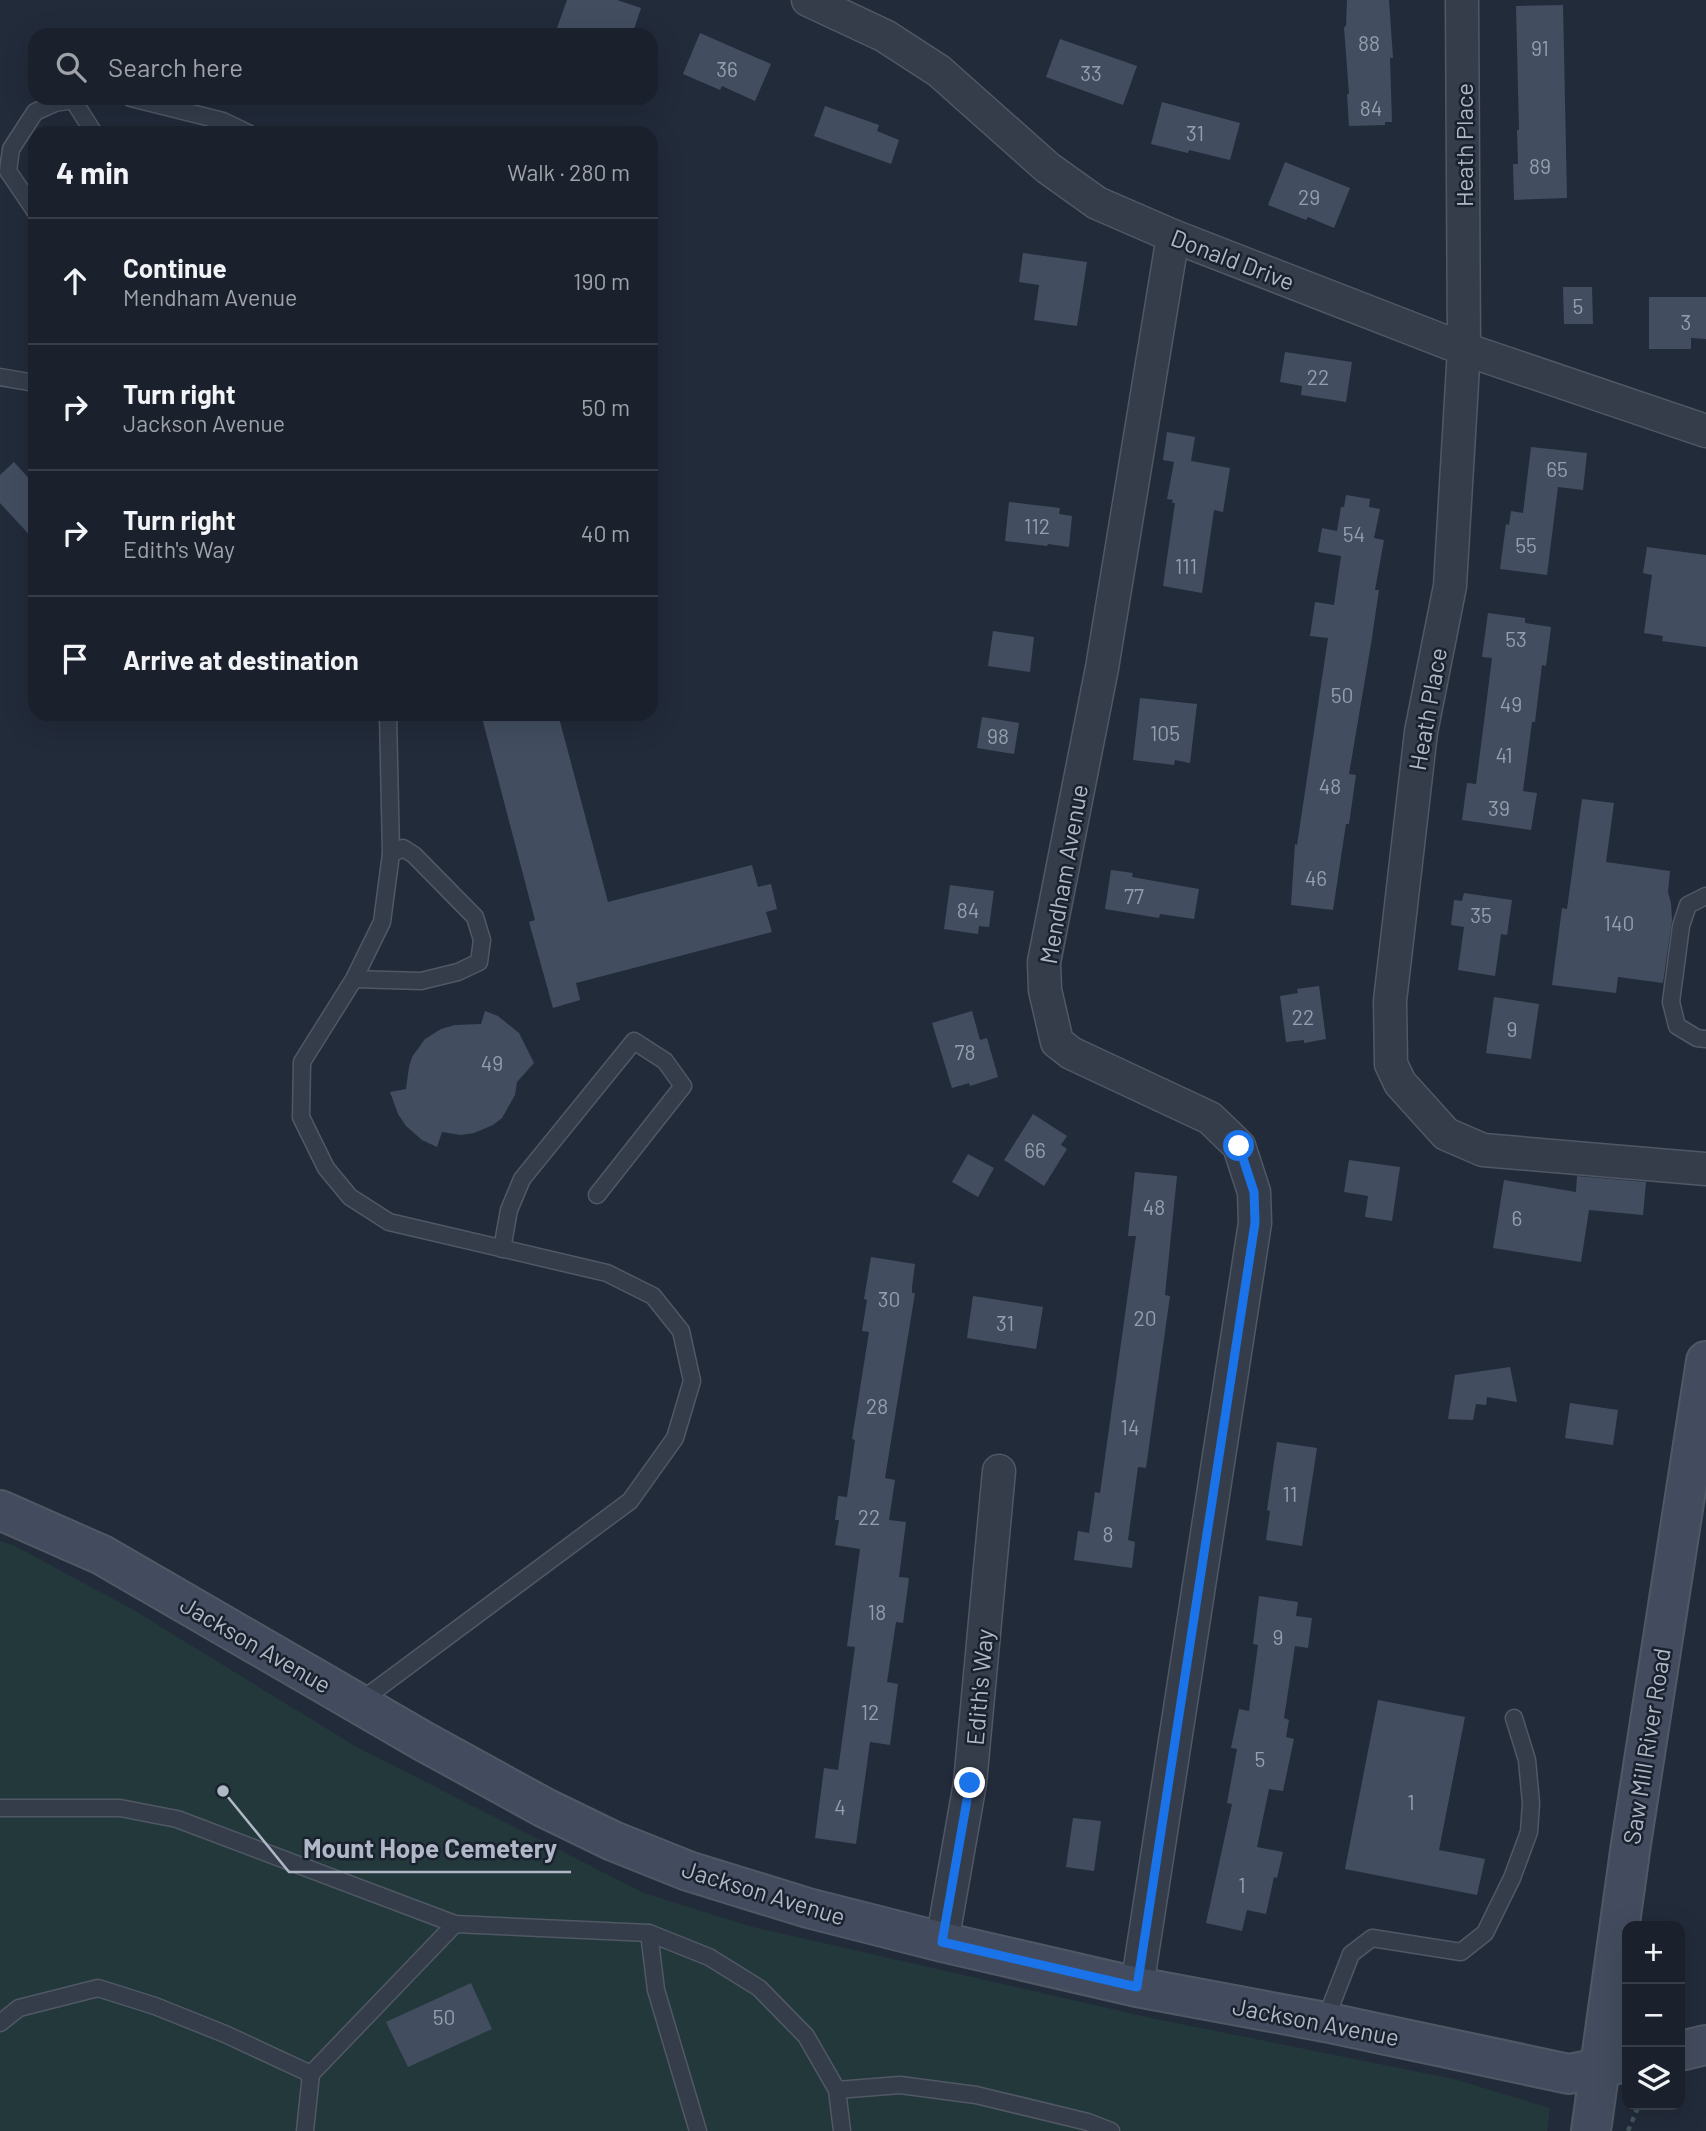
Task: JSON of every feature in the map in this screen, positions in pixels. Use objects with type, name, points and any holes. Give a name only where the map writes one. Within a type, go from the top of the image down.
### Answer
[{"type":"main road","name":"Saw Mill River Road","points":[[1591,2131],[1613,2065],[1631,1844],[1706,1361]]},
{"type":"main road","name":"Jackson Avenue","points":[[0,1510],[102,1555],[545,1808],[613,1841],[688,1871],[808,1908],[1137,1987],[1325,2022],[1569,2074],[1613,2065]]},
{"type":"main road","points":[[1685,2050],[1706,2045]]},
{"type":"street","name":"Donald Drive","points":[[808,0],[885,36],[939,71],[1048,168],[1097,203],[1173,236],[1464,349],[1706,432]]},
{"type":"street","name":"Heath Place","points":[[1462,0],[1464,349],[1450,586],[1420,732],[1390,1001],[1391,1063],[1400,1083],[1446,1135],[1483,1150],[1706,1169]]},
{"type":"street","name":"Mendham Avenue","points":[[1137,1987],[1255,1223],[1254,1192],[1239,1146],[1210,1118],[1071,1053],[1057,1042],[1045,990],[1044,962],[1102,668],[1173,236]]},
{"type":"street","name":"Edith's Way","points":[[942,1942],[970,1783],[999,1471]]},
{"type":"lane","points":[[28,201],[8,171],[11,149],[35,112],[51,105]]},
{"type":"lane","points":[[78,105],[90,126]]},
{"type":"lane","points":[[159,105],[233,126]]},
{"type":"lane","points":[[0,377],[28,382]]},
{"type":"lane","points":[[358,1703],[630,1501],[675,1438],[692,1381],[681,1331],[653,1296],[607,1273],[389,1222],[350,1197],[326,1168],[301,1117],[302,1062],[354,979],[382,922],[391,853],[388,721]]},
{"type":"lane","points":[[354,979],[421,981],[458,972],[479,962],[482,940],[475,917],[414,855],[403,848],[391,853]]},
{"type":"lane","points":[[1706,896],[1688,905],[1681,926],[1671,1002],[1677,1026],[1697,1038],[1706,1039]]},
{"type":"lane","points":[[502,1249],[509,1210],[523,1179],[634,1041],[665,1061],[683,1086],[597,1195]]},
{"type":"lane","points":[[1325,2022],[1351,1954],[1372,1938],[1461,1952],[1485,1933],[1513,1878],[1529,1832],[1531,1803],[1527,1759],[1514,1718]]},
{"type":"lane","points":[[0,1808],[120,1808],[177,1819],[455,1924],[649,1933],[709,1957],[759,1988],[806,2036],[837,2090],[842,2131]]},
{"type":"lane","points":[[305,2131],[311,2074],[455,1924]]},
{"type":"lane","points":[[649,1933],[656,1990],[698,2131]]},
{"type":"lane","points":[[0,2023],[19,2008],[98,1988],[155,2006],[225,2034],[311,2074]]},
{"type":"lane","points":[[837,2090],[900,2085],[976,2095],[1088,2122],[1111,2131]]},
{"type":"path","points":[[1628,2131],[1637,2110]]},
{"type":"green space","points":[[0,1541],[13,1545],[132,1609],[355,1746],[644,1893],[749,1926],[1151,2018],[1454,2079],[1550,2108],[1547,2131],[0,2131]]},
{"type":"building","points":[[567,0],[617,0],[641,8],[634,28],[557,28]]},
{"type":"building","points":[[1347,0],[1389,0],[1393,58],[1390,58],[1392,122],[1385,122],[1385,125],[1349,126],[1344,27]]},
{"type":"building","points":[[1563,5],[1567,198],[1514,200],[1513,164],[1518,164],[1519,130],[1516,6]]},
{"type":"building","points":[[700,33],[771,64],[755,101],[722,86],[720,90],[683,74]]},
{"type":"building","points":[[1060,39],[1137,66],[1123,105],[1046,77]]},
{"type":"building","points":[[1162,102],[1240,123],[1230,160],[1151,144]]},
{"type":"building","points":[[825,106],[879,125],[877,131],[899,140],[891,164],[814,136]]},
{"type":"building","points":[[1285,162],[1350,188],[1334,228],[1268,205]]},
{"type":"building","points":[[1023,253],[1087,262],[1077,326],[1034,320],[1039,285],[1019,282]]},
{"type":"building","points":[[1563,287],[1592,287],[1593,324],[1564,324]]},
{"type":"building","points":[[1649,297],[1706,297],[1706,339],[1691,338],[1691,349],[1649,349]]},
{"type":"building","points":[[1285,352],[1352,362],[1346,402],[1301,395],[1302,386],[1280,382]]},
{"type":"building","points":[[1167,432],[1195,437],[1191,461],[1230,468],[1223,512],[1214,510],[1202,593],[1163,586],[1175,503],[1167,499],[1174,462],[1163,460]]},
{"type":"building","points":[[1531,447],[1587,453],[1583,490],[1558,487],[1547,575],[1500,569],[1506,524],[1509,525],[1511,511],[1523,513]]},
{"type":"building","points":[[14,462],[28,477],[28,533],[0,503],[0,475]]},
{"type":"building","points":[[1346,495],[1370,499],[1369,507],[1380,509],[1374,538],[1384,540],[1375,590],[1379,590],[1371,644],[1349,774],[1356,775],[1333,910],[1291,905],[1295,844],[1297,845],[1328,638],[1310,636],[1315,602],[1334,605],[1341,556],[1318,552],[1322,528],[1337,531]]},
{"type":"building","points":[[1009,502],[1060,508],[1059,514],[1072,516],[1069,547],[1005,541]]},
{"type":"building","points":[[1647,547],[1706,555],[1706,647],[1662,641],[1663,636],[1644,633],[1652,575],[1643,573]]},
{"type":"building","points":[[1488,613],[1525,618],[1525,623],[1551,627],[1546,666],[1542,665],[1535,722],[1532,722],[1523,791],[1537,793],[1531,830],[1462,820],[1467,783],[1476,784],[1484,722],[1492,658],[1482,657]]},
{"type":"building","points":[[993,631],[1034,637],[1030,672],[988,666]]},
{"type":"building","points":[[1140,698],[1197,704],[1190,763],[1175,760],[1174,765],[1133,760]]},
{"type":"building","points":[[982,717],[1019,723],[1014,754],[977,748]]},
{"type":"building","points":[[483,721],[560,721],[608,902],[752,865],[758,887],[771,884],[777,909],[766,912],[772,932],[576,983],[580,1000],[553,1008],[529,922],[535,920]]},
{"type":"building","points":[[1582,799],[1614,803],[1606,862],[1670,871],[1668,892],[1672,920],[1663,983],[1618,977],[1616,993],[1552,985],[1562,908],[1567,909]]},
{"type":"building","points":[[1111,870],[1133,873],[1132,877],[1199,889],[1194,919],[1160,914],[1159,918],[1105,909]]},
{"type":"building","points":[[950,885],[994,891],[989,927],[979,926],[978,934],[944,929]]},
{"type":"building","points":[[1464,893],[1512,900],[1507,935],[1501,934],[1495,976],[1458,970],[1464,927],[1451,925],[1454,900],[1462,901]]},
{"type":"building","points":[[1319,986],[1326,1039],[1304,1043],[1304,1040],[1286,1042],[1280,996],[1298,993],[1297,989]]},
{"type":"building","points":[[1494,997],[1539,1004],[1531,1059],[1486,1053]]},
{"type":"building","points":[[485,1011],[498,1016],[519,1033],[534,1063],[517,1082],[515,1095],[502,1118],[474,1133],[461,1135],[442,1132],[437,1147],[422,1140],[406,1126],[398,1114],[390,1092],[406,1089],[412,1057],[425,1039],[441,1029],[455,1025],[481,1024]]},
{"type":"building","points":[[972,1011],[980,1040],[987,1038],[998,1077],[970,1086],[969,1083],[952,1088],[932,1023]]},
{"type":"building","points":[[1033,1114],[1067,1136],[1061,1145],[1067,1149],[1044,1186],[1004,1160]]},
{"type":"building","points":[[968,1154],[994,1168],[978,1197],[952,1182]]},
{"type":"building","points":[[1349,1160],[1400,1167],[1392,1221],[1365,1217],[1368,1196],[1344,1192]]},
{"type":"building","points":[[1135,1172],[1177,1176],[1165,1295],[1170,1296],[1146,1468],[1138,1467],[1128,1540],[1135,1542],[1132,1568],[1074,1560],[1078,1531],[1089,1533],[1095,1492],[1100,1493],[1136,1236],[1128,1236]]},
{"type":"building","points":[[1577,1176],[1646,1182],[1643,1215],[1589,1210],[1581,1262],[1493,1248],[1504,1180],[1576,1192]]},
{"type":"building","points":[[871,1257],[915,1264],[912,1293],[915,1293],[885,1478],[895,1480],[889,1520],[906,1522],[899,1577],[909,1578],[903,1623],[896,1622],[887,1682],[898,1684],[890,1745],[870,1742],[856,1844],[815,1838],[824,1768],[838,1770],[855,1647],[847,1646],[860,1549],[835,1545],[839,1520],[835,1520],[838,1496],[847,1497],[855,1440],[852,1439],[869,1332],[862,1331]]},
{"type":"building","points":[[973,1296],[1043,1307],[1036,1349],[967,1338]]},
{"type":"building","points":[[1510,1367],[1517,1402],[1487,1397],[1486,1405],[1476,1404],[1473,1420],[1448,1419],[1455,1375]]},
{"type":"building","points":[[1570,1403],[1618,1410],[1613,1445],[1565,1438]]},
{"type":"building","points":[[1277,1442],[1317,1448],[1302,1546],[1266,1540],[1270,1511],[1267,1510]]},
{"type":"building","points":[[1259,1596],[1298,1602],[1296,1616],[1312,1618],[1308,1648],[1295,1646],[1284,1718],[1289,1720],[1286,1737],[1294,1739],[1283,1791],[1269,1789],[1257,1847],[1283,1852],[1266,1914],[1247,1910],[1242,1931],[1206,1923],[1232,1804],[1227,1803],[1237,1749],[1231,1748],[1239,1709],[1249,1711],[1258,1645],[1253,1644]]},
{"type":"building","points":[[1378,1700],[1465,1717],[1439,1850],[1485,1859],[1477,1895],[1345,1869]]},
{"type":"building","points":[[1073,1818],[1101,1821],[1094,1871],[1066,1867]]},
{"type":"building","points":[[471,1983],[492,2029],[408,2067],[386,2022]]},
{"type":"place","name":"Mount Hope Cemetery","points":[[223,1791]]},
{"type":"route","points":[[970,1783],[942,1942],[1137,1987],[1255,1223],[1254,1192],[1239,1146]]}]
